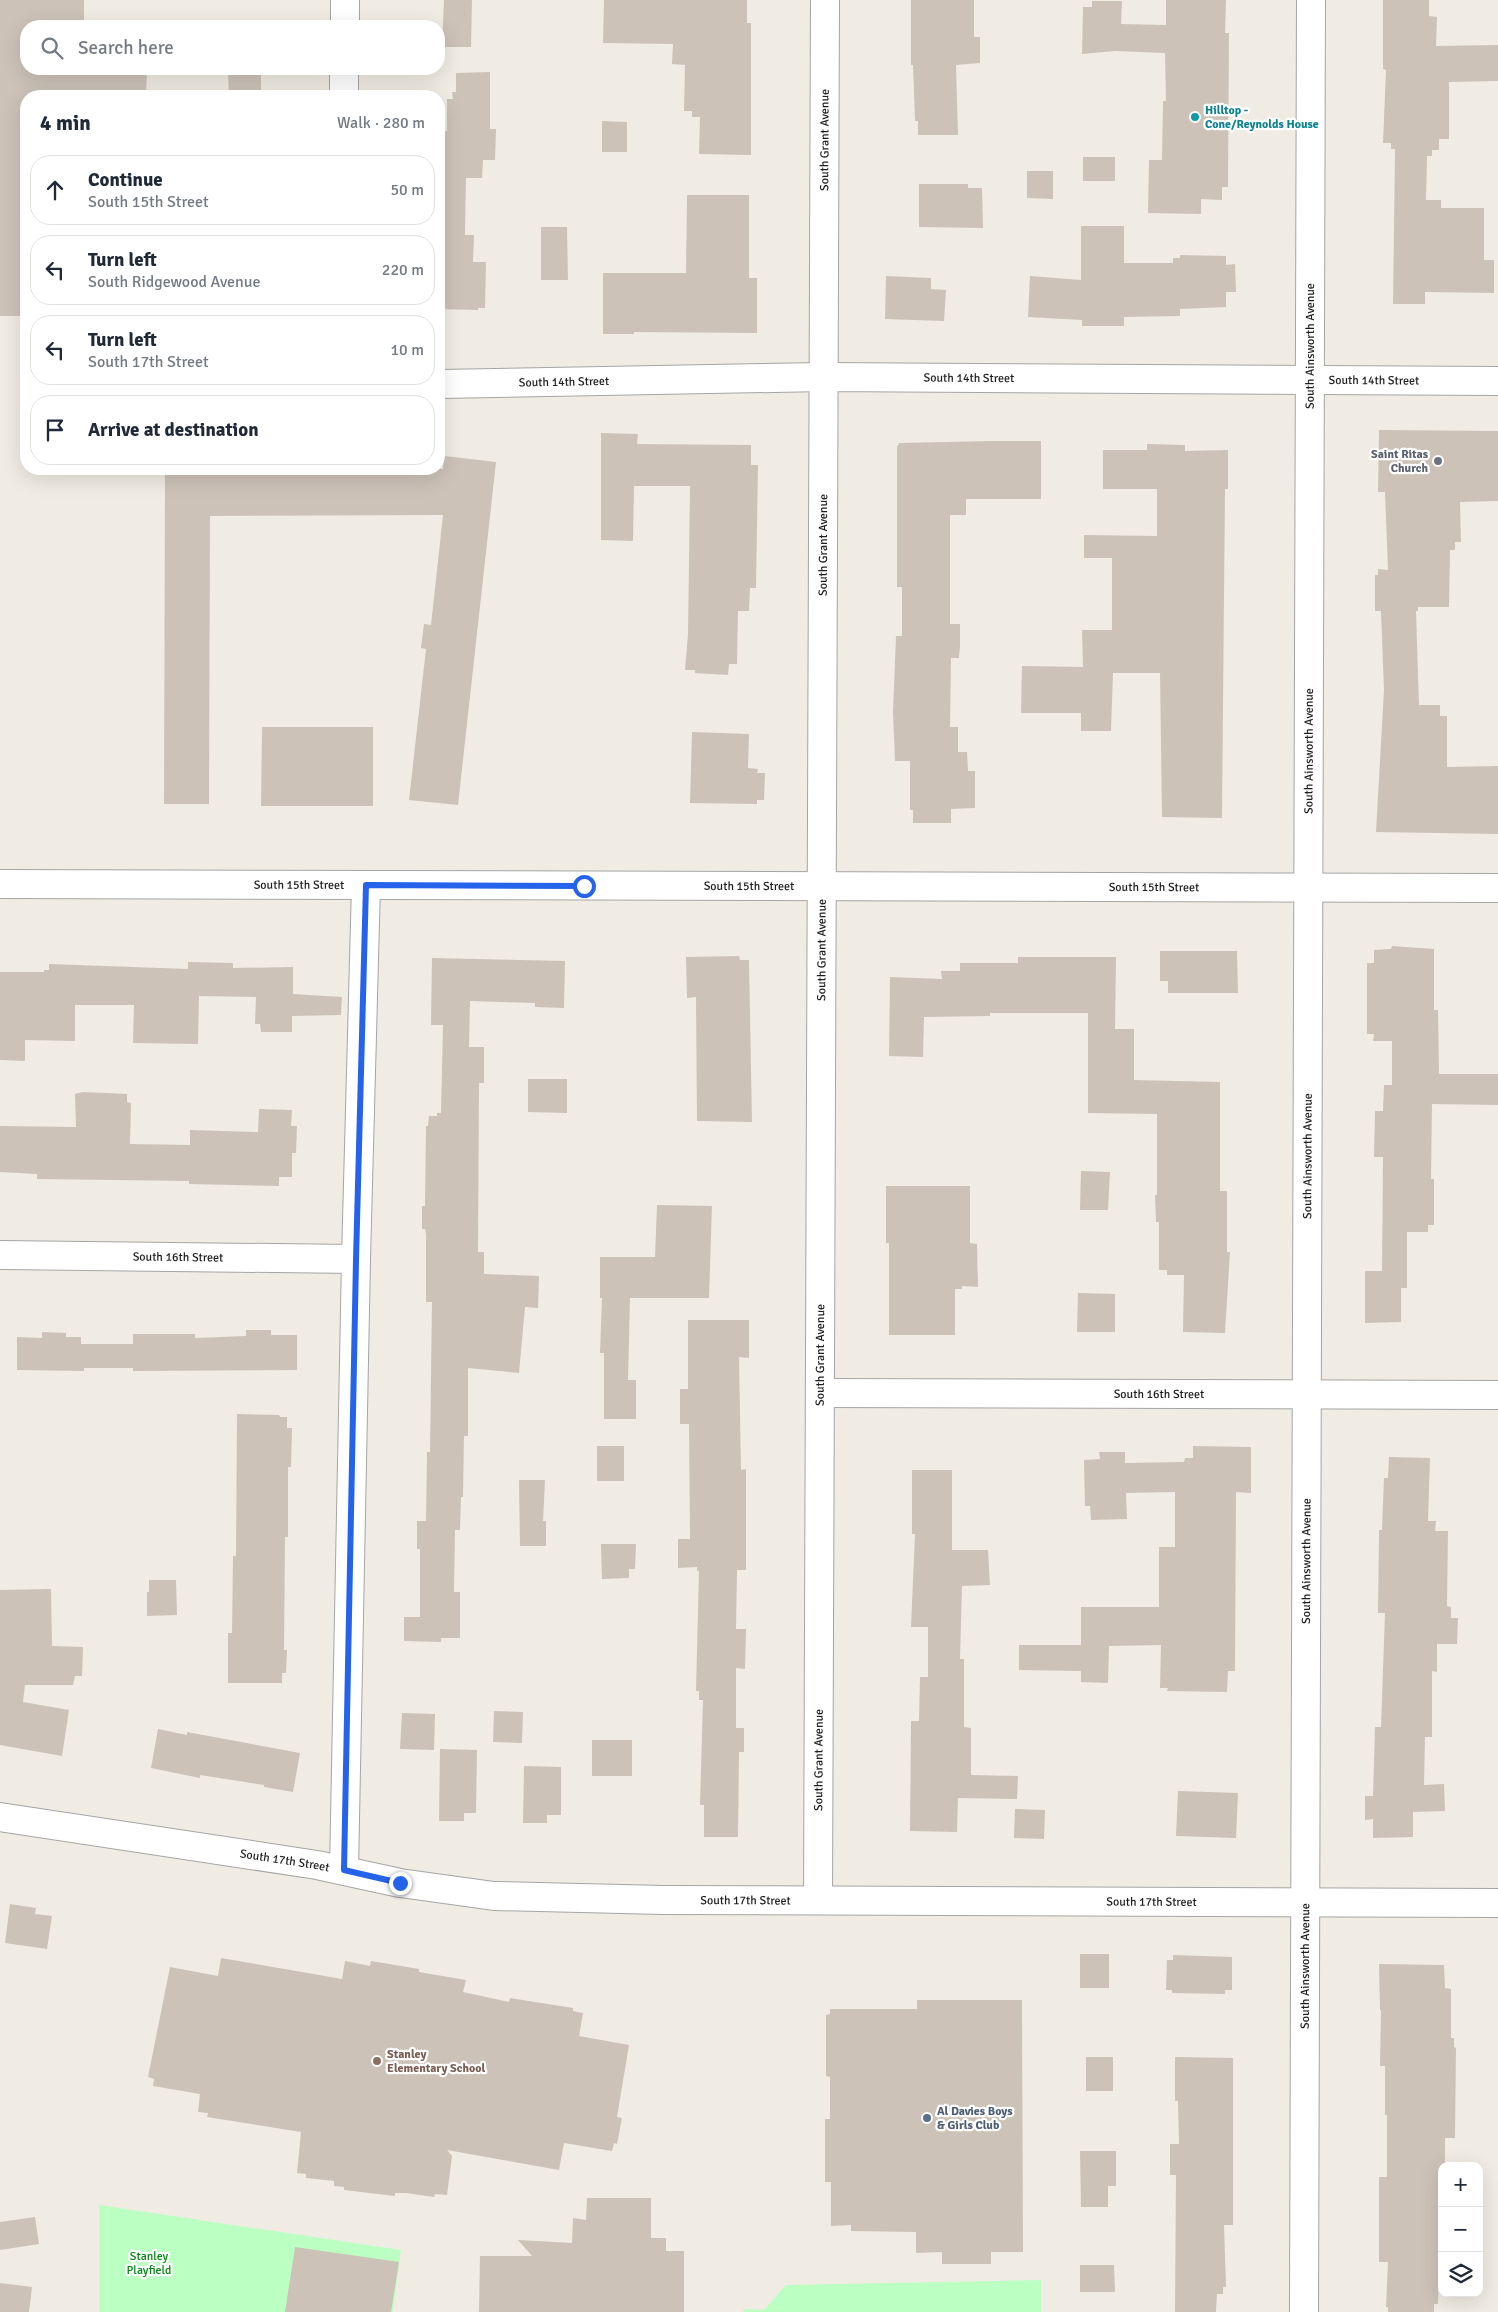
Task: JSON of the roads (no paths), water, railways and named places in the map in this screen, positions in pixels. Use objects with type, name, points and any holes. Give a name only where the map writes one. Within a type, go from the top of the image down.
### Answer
[{"type":"street","points":[[345,0],[345,20]]},
{"type":"street","name":"South Grant Avenue","points":[[818,1900],[825,0]]},
{"type":"street","name":"South Ainsworth Avenue","points":[[1304,2312],[1311,0]]},
{"type":"street","points":[[344,75],[344,90]]},
{"type":"street","name":"South 14th Street","points":[[445,384],[824,377],[1498,381]]},
{"type":"street","name":"South 15th Street","points":[[0,884],[1498,888]]},
{"type":"street","points":[[344,1870],[356,1260],[366,885]]},
{"type":"street","name":"South 16th Street","points":[[0,1255],[356,1260]]},
{"type":"street","name":"South 16th Street","points":[[820,1393],[1498,1395]]},
{"type":"street","name":"South 17th Street","points":[[0,1817],[344,1870],[400,1883],[494,1896],[654,1900],[1498,1903]]},
{"type":"place","name":"Hilltop - Cone/Reynolds House","points":[[1195,117]]},
{"type":"place","name":"Saint Ritas Church","points":[[1438,461]]},
{"type":"place","name":"Stanley Elementary School","points":[[377,2061]]},
{"type":"place","name":"Al Davies Boys & Girls Club","points":[[927,2118]]},
{"type":"park label","name":"Stanley Playfield","points":[[149,2263]]}]
